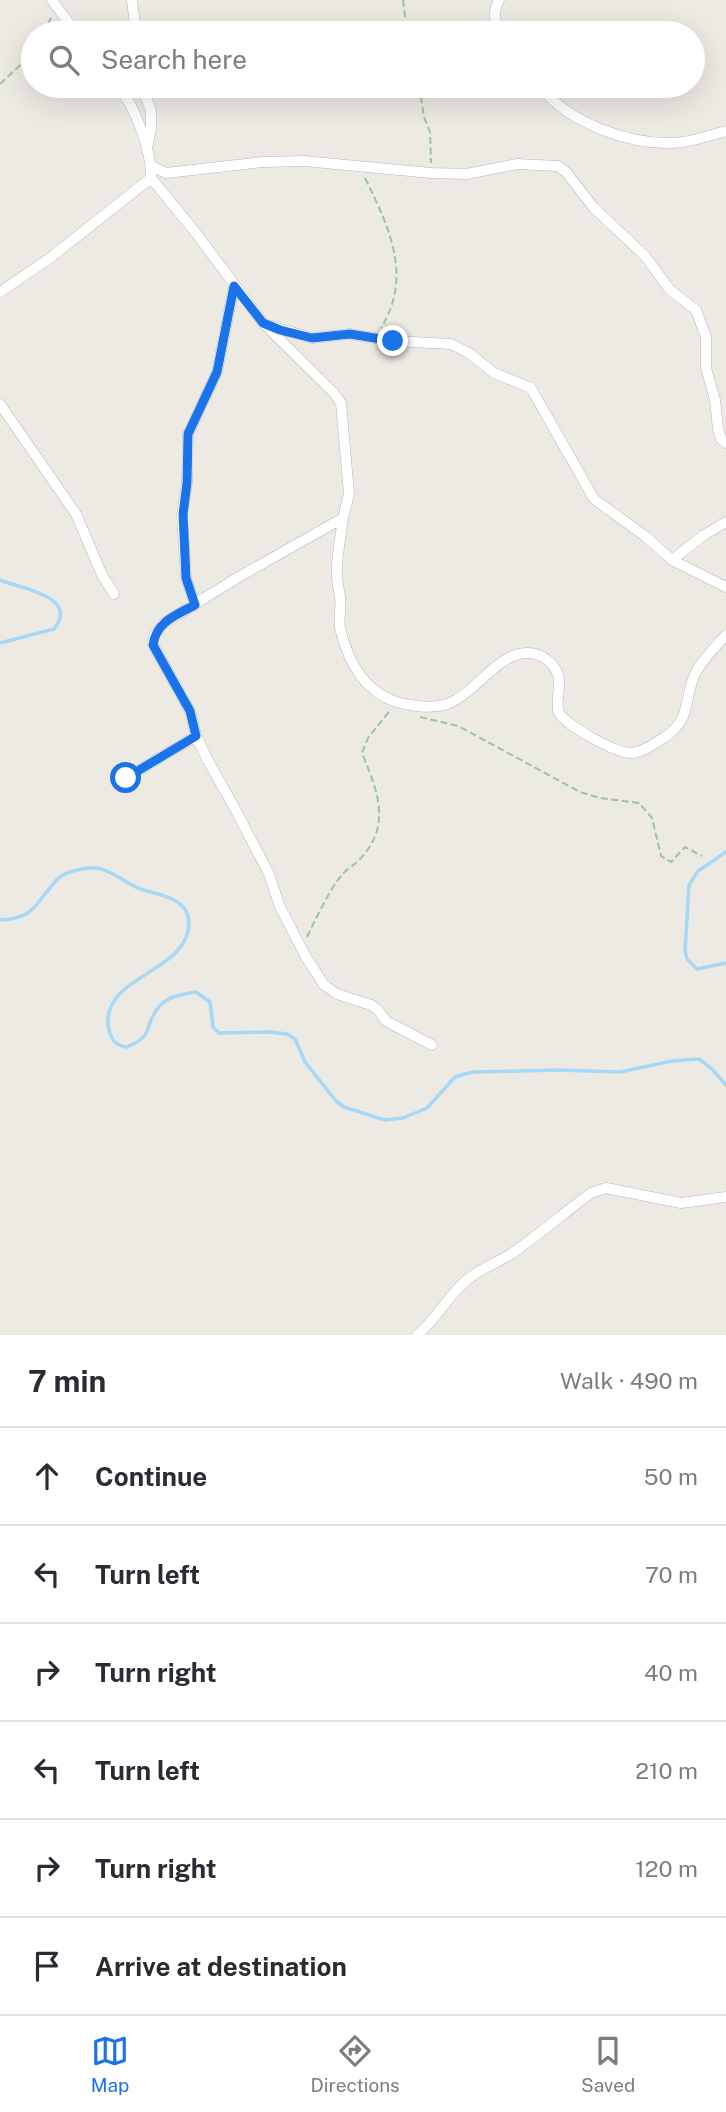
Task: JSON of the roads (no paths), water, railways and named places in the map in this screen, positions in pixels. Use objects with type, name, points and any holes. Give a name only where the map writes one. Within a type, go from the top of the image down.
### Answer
[{"type":"street","points":[[132,0],[135,21]]},
{"type":"street","points":[[495,21],[494,10],[499,0]]},
{"type":"street","points":[[55,3],[68,21]]},
{"type":"street","points":[[125,98],[147,149],[151,178],[263,323],[341,403],[349,494],[343,518],[337,583],[341,598],[341,628],[361,678],[377,692],[400,704],[429,707],[455,700],[501,663],[520,654],[539,655],[553,666],[557,674],[558,707],[563,717],[595,740],[629,754],[651,746],[671,732],[685,713],[696,673],[726,635]]},
{"type":"street","points":[[146,98],[151,111],[147,149]]},
{"type":"street","points":[[550,98],[573,116],[635,139],[682,142],[726,131]]},
{"type":"street","points":[[151,166],[166,173],[263,162],[304,161],[467,174],[517,164],[558,166],[566,172],[594,208],[645,256],[670,290],[696,310],[706,337],[706,368],[715,400],[718,429],[721,439],[726,443]]},
{"type":"street","points":[[0,292],[60,251],[151,178]]},
{"type":"street","points":[[195,605],[187,583],[185,565],[183,514],[187,472],[186,442],[217,372],[234,286]]},
{"type":"street","points":[[263,323],[306,337],[350,334],[451,344],[494,373],[531,388],[594,499],[645,536],[672,560],[726,587]]},
{"type":"street","points":[[0,404],[76,514],[102,575],[114,594]]},
{"type":"street","points":[[343,518],[164,622],[154,636],[153,645],[190,711],[196,736],[269,874],[280,907],[306,957],[329,989],[371,1005],[386,1021],[432,1045]]},
{"type":"street","points":[[672,560],[726,522]]},
{"type":"street","points":[[126,778],[196,736]]},
{"type":"street","points":[[417,1335],[467,1280],[513,1253],[563,1213],[600,1189],[620,1190],[681,1203],[726,1197]]},
{"type":"waterway","points":[[0,580],[44,595],[59,609],[60,618],[54,629],[0,643]]},
{"type":"waterway","points":[[726,852],[698,871],[689,885],[685,951],[687,959],[697,969],[726,963]]},
{"type":"waterway","points":[[0,920],[25,915],[61,876],[88,868],[103,870],[140,889],[171,898],[178,902],[187,914],[189,922],[185,939],[175,953],[161,965],[129,985],[117,997],[109,1012],[109,1030],[115,1042],[126,1047],[138,1042],[164,1002],[175,996],[196,992],[210,1002],[213,1027],[219,1033],[287,1034],[295,1039],[305,1062],[336,1101],[344,1107],[385,1120],[403,1118],[427,1108],[455,1077],[472,1072],[620,1072],[672,1061],[699,1059],[726,1085]]}]
